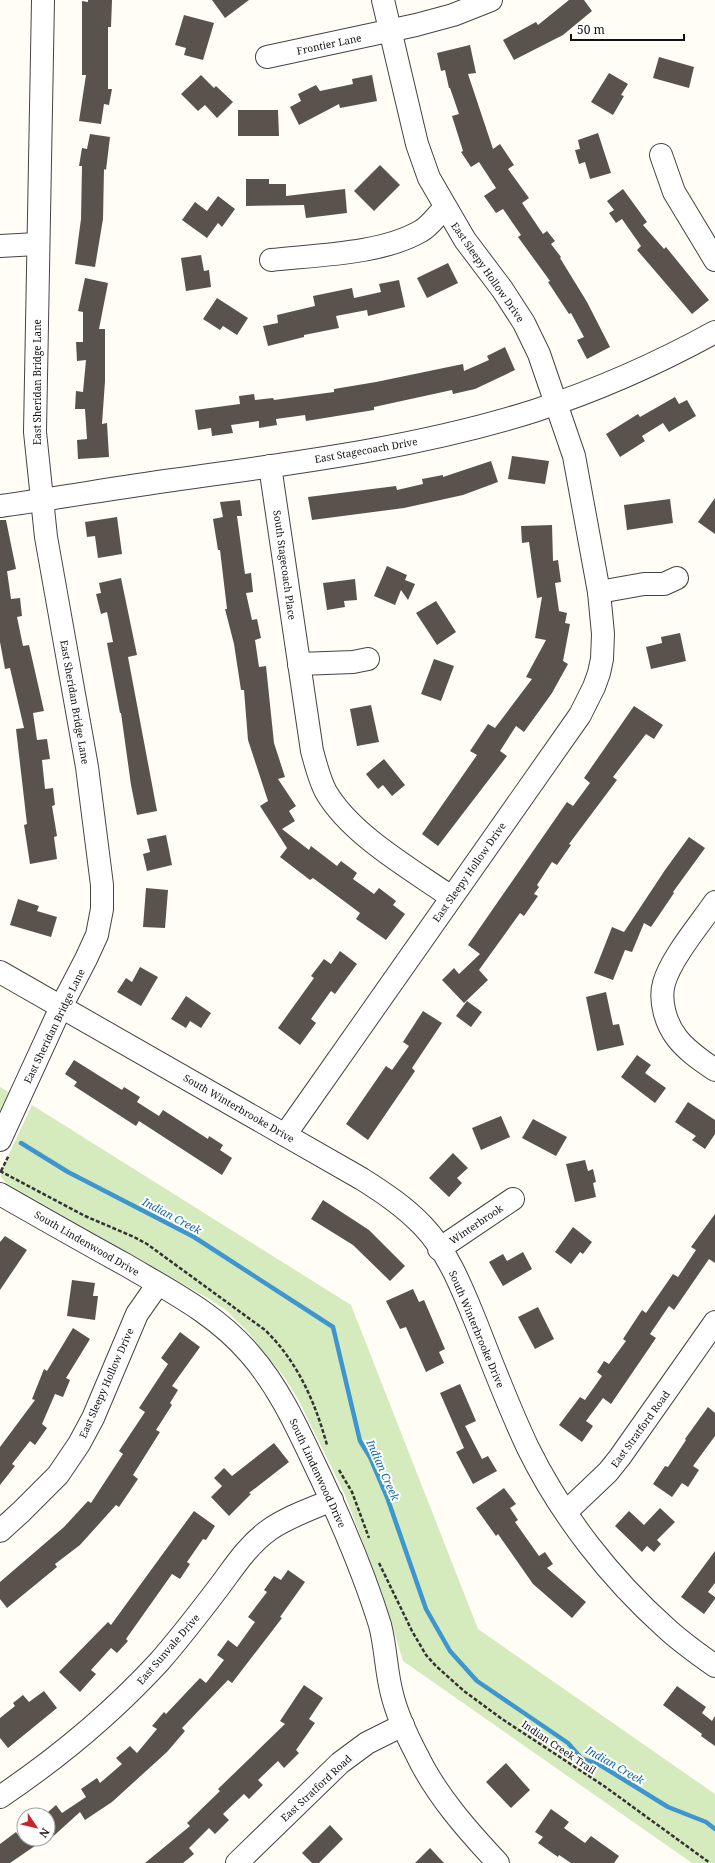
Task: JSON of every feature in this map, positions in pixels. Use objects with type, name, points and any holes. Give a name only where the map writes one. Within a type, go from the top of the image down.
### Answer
[{"type":"street","name":"East Sheridan Bridge Lane","points":[[0,1140],[61,1007],[97,935],[102,909],[102,885],[87,767],[46,537],[35,432],[42,0]]},
{"type":"street","name":"East Sleepy Hollow Drive","points":[[285,1135],[580,715],[594,687],[602,659],[603,634],[599,592],[574,456],[558,403],[539,354],[524,323],[502,288],[465,240],[445,208],[429,178],[417,144],[383,0]]},
{"type":"street","name":"Frontier Lane","points":[[267,57],[391,31],[453,15],[491,0]]},
{"type":"street","points":[[661,155],[674,192],[715,260]]},
{"type":"street","points":[[271,260],[367,249],[398,241],[422,231],[445,208]]},
{"type":"street","points":[[0,246],[37,244]]},
{"type":"street","name":"East Stagecoach Drive","points":[[0,506],[270,466],[398,445],[450,434],[558,403],[668,358],[715,332]]},
{"type":"street","name":"South Stagecoach Place","points":[[270,466],[312,751],[318,772],[326,791],[337,808],[353,826],[451,897]]},
{"type":"street","points":[[599,592],[644,584],[664,584],[677,578]]},
{"type":"street","points":[[299,664],[353,662],[368,659]]},
{"type":"street","points":[[715,902],[676,958],[664,983],[663,1001],[667,1021],[677,1039],[693,1054],[715,1070]]},
{"type":"street","name":"South Winterbrooke Drive","points":[[0,972],[362,1179],[390,1196],[424,1226],[452,1268],[529,1449],[549,1486],[566,1512],[612,1573],[671,1633],[715,1666]]},
{"type":"street","name":"South Lindenwood Drive","points":[[0,1194],[184,1298],[218,1323],[250,1353],[267,1376],[289,1411],[332,1500],[347,1535],[380,1627],[392,1696],[418,1757],[440,1792],[476,1839],[498,1863]]},
{"type":"street","name":"Winterbrook","points":[[440,1249],[513,1199]]},
{"type":"street","name":"East Sleepy Hollow Drive","points":[[0,1531],[58,1475],[79,1444],[93,1418],[137,1314],[158,1284]]},
{"type":"street","name":"East Stratford Road","points":[[566,1512],[612,1467],[715,1322]]},
{"type":"street","name":"East Sunvale Drive","points":[[0,1798],[46,1766],[82,1738],[114,1708],[159,1662],[192,1622],[249,1547],[276,1526],[332,1500]]},
{"type":"street","name":"East Stratford Road","points":[[237,1863],[340,1763],[367,1743],[403,1724]]},
{"type":"path","name":"Indian Creek Trail","points":[[412,1631],[426,1655],[464,1691],[502,1719],[630,1804],[710,1863]]},
{"type":"green space","points":[[0,1087],[10,1093],[0,1115]]},
{"type":"green space","points":[[32,1105],[351,1305],[478,1629],[715,1794],[715,1863],[692,1863],[403,1661],[384,1598],[345,1495],[299,1401],[285,1378],[248,1332],[226,1310],[206,1297],[6,1183],[1,1177],[1,1171]]},
{"type":"building","points":[[88,0],[112,0],[111,27],[108,27],[108,89],[112,89],[109,105],[104,104],[101,124],[79,121],[86,75],[82,75],[82,1],[88,2]]},
{"type":"building","points":[[212,0],[249,0],[225,18]]},
{"type":"building","points":[[569,0],[584,0],[592,11],[563,35],[514,60],[503,40],[536,22],[538,25]]},
{"type":"building","points":[[184,15],[214,23],[203,60],[184,55],[186,48],[175,45]]},
{"type":"building","points":[[470,45],[476,73],[468,74],[493,149],[500,144],[514,165],[508,169],[529,198],[522,203],[543,234],[547,231],[555,241],[551,244],[561,257],[560,258],[587,302],[610,347],[587,359],[577,340],[584,337],[571,313],[569,314],[548,282],[550,281],[518,237],[521,235],[503,209],[496,213],[484,196],[496,188],[479,162],[471,167],[461,152],[463,151],[452,116],[459,114],[449,88],[445,70],[441,71],[437,53]]},
{"type":"building","points":[[659,57],[694,67],[689,88],[653,78]]},
{"type":"building","points":[[609,73],[628,84],[621,95],[624,96],[613,115],[591,102]]},
{"type":"building","points":[[201,75],[214,88],[216,86],[233,102],[217,118],[205,105],[198,111],[181,94]]},
{"type":"building","points":[[372,75],[377,101],[340,108],[339,104],[299,125],[290,107],[301,101],[298,94],[316,85],[320,91],[353,84],[352,79]]},
{"type":"building","points":[[238,110],[278,110],[279,136],[238,136]]},
{"type":"building","points":[[598,133],[611,173],[590,179],[585,162],[579,164],[575,150],[580,149],[578,140]]},
{"type":"building","points":[[90,134],[110,137],[106,170],[104,169],[103,219],[95,267],[75,264],[81,219],[82,166],[79,166],[82,148],[87,149]]},
{"type":"building","points":[[380,165],[400,185],[374,211],[354,191]]},
{"type":"building","points":[[246,179],[269,179],[269,184],[286,184],[286,196],[345,189],[347,213],[306,218],[304,205],[246,206]]},
{"type":"building","points":[[623,189],[647,222],[643,225],[664,249],[666,247],[709,300],[692,314],[637,250],[641,246],[622,219],[616,223],[609,213],[614,210],[607,201]]},
{"type":"building","points":[[218,196],[235,209],[222,227],[218,223],[207,238],[182,220],[195,202],[207,211]]},
{"type":"building","points":[[201,255],[204,271],[209,270],[211,287],[186,291],[181,258]]},
{"type":"building","points":[[448,263],[458,283],[427,298],[417,278]]},
{"type":"building","points":[[85,278],[108,283],[99,329],[105,329],[105,381],[102,424],[107,423],[109,457],[78,459],[77,440],[87,439],[85,409],[75,409],[76,391],[83,392],[86,360],[77,361],[76,342],[83,342],[83,312],[78,311]]},
{"type":"building","points":[[399,280],[405,307],[368,316],[367,310],[336,316],[339,328],[304,335],[304,337],[268,346],[263,326],[278,323],[277,315],[315,306],[313,296],[352,288],[354,298],[381,292],[379,284]]},
{"type":"building","points":[[217,298],[248,318],[237,335],[223,326],[220,330],[203,319]]},
{"type":"building","points":[[505,347],[515,370],[475,389],[453,394],[452,390],[374,407],[374,410],[306,421],[305,415],[276,419],[277,425],[259,428],[259,421],[231,425],[233,433],[212,436],[211,428],[198,430],[195,410],[240,404],[239,396],[254,394],[255,400],[273,398],[274,400],[334,392],[334,389],[463,364],[464,371],[489,360],[487,356]]},
{"type":"building","points":[[675,397],[679,404],[687,400],[696,416],[669,432],[663,423],[642,436],[645,441],[620,457],[606,434],[638,414],[640,417]]},
{"type":"building","points":[[512,456],[549,461],[545,484],[508,479]]},
{"type":"building","points":[[491,461],[498,482],[463,495],[404,508],[312,520],[308,497],[396,486],[397,490],[423,484],[422,479],[443,475],[443,477]]},
{"type":"building","points":[[715,498],[715,534],[698,522]]},
{"type":"building","points":[[670,499],[673,523],[627,530],[624,505]]},
{"type":"building","points":[[240,500],[242,516],[237,516],[245,574],[251,573],[253,592],[246,593],[252,620],[257,619],[261,638],[255,640],[259,667],[266,666],[274,743],[285,777],[278,779],[296,806],[289,811],[295,821],[282,829],[309,850],[311,846],[337,866],[341,861],[357,873],[353,879],[374,894],[379,888],[396,901],[393,905],[405,914],[386,940],[356,919],[360,913],[313,878],[310,880],[280,857],[287,848],[260,806],[268,801],[248,740],[244,690],[241,690],[234,644],[225,609],[227,609],[220,550],[218,550],[213,519],[223,517],[220,502]]},
{"type":"building","points":[[117,517],[122,554],[98,558],[95,536],[87,537],[85,522]]},
{"type":"building","points":[[0,520],[6,520],[16,569],[7,571],[11,599],[20,598],[22,616],[17,617],[23,646],[29,645],[44,711],[33,713],[37,740],[47,739],[50,759],[42,760],[45,789],[53,788],[55,805],[52,806],[57,836],[54,837],[57,859],[30,864],[24,825],[27,824],[16,729],[24,728],[10,668],[5,669],[0,642]]},
{"type":"building","points":[[552,525],[553,561],[558,560],[561,582],[555,583],[559,611],[567,613],[565,623],[570,624],[563,661],[568,664],[552,693],[524,732],[516,726],[500,751],[507,756],[438,846],[422,834],[477,755],[470,751],[488,724],[495,728],[532,679],[526,677],[546,640],[535,638],[542,597],[537,598],[529,542],[522,543],[521,526]]},
{"type":"building","points":[[387,566],[407,575],[405,580],[415,584],[408,600],[401,590],[395,605],[374,596]]},
{"type":"building","points":[[121,578],[137,655],[128,657],[157,811],[137,815],[131,785],[121,713],[107,643],[113,642],[107,612],[101,614],[96,594],[101,593],[99,583]]},
{"type":"building","points":[[355,579],[357,600],[344,601],[345,607],[327,610],[323,583]]},
{"type":"building","points":[[436,601],[456,632],[437,645],[416,613]]},
{"type":"building","points":[[680,633],[686,661],[651,669],[646,647],[662,643],[661,637]]},
{"type":"building","points":[[434,659],[454,666],[441,701],[421,694]]},
{"type":"building","points":[[371,705],[379,742],[357,746],[350,709]]},
{"type":"building","points":[[634,706],[663,725],[654,739],[646,734],[613,777],[617,780],[569,844],[571,845],[557,865],[552,862],[537,885],[539,887],[534,894],[538,896],[524,916],[520,913],[479,970],[488,980],[464,1003],[442,980],[454,968],[459,974],[480,954],[468,945],[567,802],[573,806],[590,783],[584,778]]},
{"type":"building","points":[[384,759],[405,785],[392,796],[383,785],[378,789],[366,774]]},
{"type":"building","points":[[166,835],[172,865],[147,871],[143,854],[150,852],[147,839]]},
{"type":"building","points":[[689,837],[705,848],[673,892],[674,893],[651,927],[644,923],[632,952],[625,950],[613,980],[594,973],[612,927],[624,932]]},
{"type":"building","points":[[146,888],[168,890],[165,928],[143,927]]},
{"type":"building","points":[[18,899],[39,906],[37,911],[57,917],[51,937],[10,925]]},
{"type":"building","points":[[340,951],[357,964],[335,994],[331,991],[311,1019],[316,1023],[300,1045],[278,1028],[314,978],[311,976],[324,959],[331,964]]},
{"type":"building","points":[[140,967],[158,977],[141,1006],[117,992],[126,978],[132,982]]},
{"type":"building","points":[[606,992],[613,1025],[619,1024],[624,1045],[597,1051],[586,997]]},
{"type":"building","points":[[186,996],[211,1013],[201,1028],[190,1021],[186,1028],[171,1019]]},
{"type":"building","points":[[467,1001],[482,1012],[471,1027],[456,1016]]},
{"type":"building","points":[[423,1011],[442,1023],[412,1068],[415,1071],[368,1140],[346,1124],[386,1066],[392,1070],[409,1046],[403,1042]]},
{"type":"building","points":[[637,1055],[651,1065],[645,1073],[666,1088],[655,1103],[621,1077]]},
{"type":"building","points":[[74,1060],[122,1090],[124,1087],[140,1097],[137,1102],[159,1116],[163,1110],[208,1139],[209,1136],[223,1145],[220,1150],[232,1158],[222,1175],[139,1121],[136,1126],[74,1086],[77,1082],[65,1074]]},
{"type":"building","points":[[688,1102],[715,1120],[715,1134],[705,1149],[692,1140],[696,1136],[675,1122]]},
{"type":"building","points":[[501,1116],[510,1137],[481,1150],[472,1128]]},
{"type":"building","points":[[533,1119],[567,1137],[556,1156],[522,1138]]},
{"type":"building","points":[[453,1153],[468,1168],[457,1178],[462,1183],[449,1197],[429,1178]]},
{"type":"building","points":[[585,1160],[588,1171],[593,1169],[596,1182],[593,1183],[596,1197],[575,1202],[566,1164]]},
{"type":"building","points":[[323,1200],[369,1230],[405,1266],[390,1281],[353,1245],[311,1219]]},
{"type":"building","points":[[715,1214],[715,1263],[709,1259],[674,1310],[669,1306],[650,1334],[656,1338],[611,1404],[603,1398],[586,1421],[593,1426],[582,1442],[559,1425],[580,1397],[585,1400],[602,1376],[597,1372],[604,1361],[609,1364],[626,1341],[623,1339],[642,1310],[646,1313],[673,1274],[678,1277],[696,1250],[691,1247]]},
{"type":"building","points":[[573,1227],[592,1242],[583,1254],[580,1252],[571,1264],[555,1252]]},
{"type":"building","points":[[5,1236],[27,1250],[0,1290],[0,1242]]},
{"type":"building","points":[[523,1252],[532,1269],[503,1286],[489,1262],[503,1254],[507,1261]]},
{"type":"building","points":[[72,1280],[95,1283],[93,1296],[98,1296],[95,1320],[67,1316]]},
{"type":"building","points":[[413,1289],[419,1302],[424,1300],[445,1349],[439,1352],[444,1363],[426,1372],[406,1327],[400,1329],[386,1301]]},
{"type":"building","points":[[538,1307],[554,1339],[535,1349],[518,1317]]},
{"type":"building","points":[[73,1328],[90,1339],[66,1378],[70,1380],[63,1397],[55,1394],[42,1424],[47,1428],[35,1445],[30,1441],[12,1464],[15,1466],[0,1485],[0,1447],[35,1400],[32,1399],[44,1369],[47,1371]]},
{"type":"building","points":[[180,1332],[200,1347],[172,1386],[178,1390],[170,1403],[172,1405],[156,1430],[160,1432],[133,1475],[138,1479],[119,1507],[116,1505],[80,1545],[55,1564],[57,1567],[7,1608],[0,1599],[0,1582],[64,1527],[88,1501],[91,1503],[123,1454],[119,1451],[145,1412],[139,1408],[168,1364],[161,1358]]},
{"type":"building","points":[[460,1384],[476,1421],[465,1426],[482,1459],[488,1456],[497,1471],[473,1484],[456,1452],[464,1448],[440,1393]]},
{"type":"building","points":[[708,1407],[715,1413],[715,1436],[693,1466],[699,1470],[688,1487],[682,1483],[672,1497],[653,1484],[665,1466],[668,1467],[686,1440],[685,1439]]},
{"type":"building","points":[[274,1443],[289,1462],[249,1493],[251,1494],[229,1516],[211,1497],[222,1486],[214,1478],[224,1468],[232,1476]]},
{"type":"building","points":[[504,1488],[516,1504],[510,1508],[518,1520],[515,1522],[539,1556],[545,1552],[553,1564],[547,1568],[586,1602],[572,1618],[533,1584],[498,1534],[496,1536],[476,1508]]},
{"type":"building","points":[[660,1508],[675,1522],[657,1540],[661,1544],[654,1552],[647,1546],[642,1552],[615,1526],[629,1511],[644,1525]]},
{"type":"building","points":[[194,1511],[215,1526],[206,1540],[203,1539],[187,1562],[190,1564],[180,1579],[172,1574],[126,1639],[128,1641],[117,1653],[111,1648],[91,1670],[96,1674],[80,1692],[59,1672],[108,1622],[111,1625]]},
{"type":"building","points":[[715,1551],[715,1583],[708,1592],[715,1597],[715,1599],[704,1614],[681,1597]]},
{"type":"building","points":[[288,1570],[305,1582],[280,1617],[282,1618],[232,1683],[228,1680],[182,1728],[185,1731],[167,1752],[112,1802],[85,1820],[80,1812],[56,1834],[56,1807],[54,1807],[56,1805],[62,1813],[86,1797],[81,1789],[97,1778],[100,1783],[122,1764],[116,1758],[130,1746],[137,1753],[157,1729],[152,1726],[164,1712],[166,1714],[200,1678],[206,1683],[224,1660],[217,1655],[228,1640],[237,1647],[255,1622],[248,1617],[267,1592],[264,1590],[274,1576],[281,1580]]},
{"type":"building","points":[[304,1685],[323,1698],[309,1719],[315,1723],[296,1750],[299,1753],[284,1768],[278,1761],[258,1780],[263,1785],[249,1799],[244,1794],[223,1814],[229,1820],[215,1834],[209,1828],[189,1848],[194,1854],[183,1863],[145,1863],[190,1826],[187,1823],[220,1791],[218,1789],[285,1724],[280,1721]]},
{"type":"building","points":[[677,1686],[706,1707],[702,1713],[712,1721],[715,1716],[715,1746],[701,1736],[702,1734],[663,1705]]},
{"type":"building","points":[[44,1691],[57,1708],[8,1748],[0,1738],[0,1718],[15,1706],[13,1703],[23,1695],[29,1702]]},
{"type":"building","points":[[506,1763],[530,1790],[511,1808],[486,1782]]},
{"type":"building","points":[[551,1809],[569,1822],[564,1828],[585,1843],[591,1836],[619,1856],[614,1863],[571,1863],[559,1855],[558,1857],[538,1843],[543,1837],[535,1832]]},
{"type":"building","points":[[330,1825],[343,1839],[319,1863],[312,1863],[302,1853]]},
{"type":"building","points":[[16,1832],[16,1847],[33,1847],[10,1863],[0,1863],[0,1844]]},
{"type":"building","points":[[430,1848],[444,1863],[415,1863]]},
{"type":"waterway","name":"Indian Creek","points":[[21,1143],[68,1172],[194,1237],[333,1327],[360,1441],[370,1457],[387,1497],[426,1609],[450,1651],[477,1681],[568,1743],[581,1758],[600,1765],[668,1807],[706,1822],[715,1829]]}]
